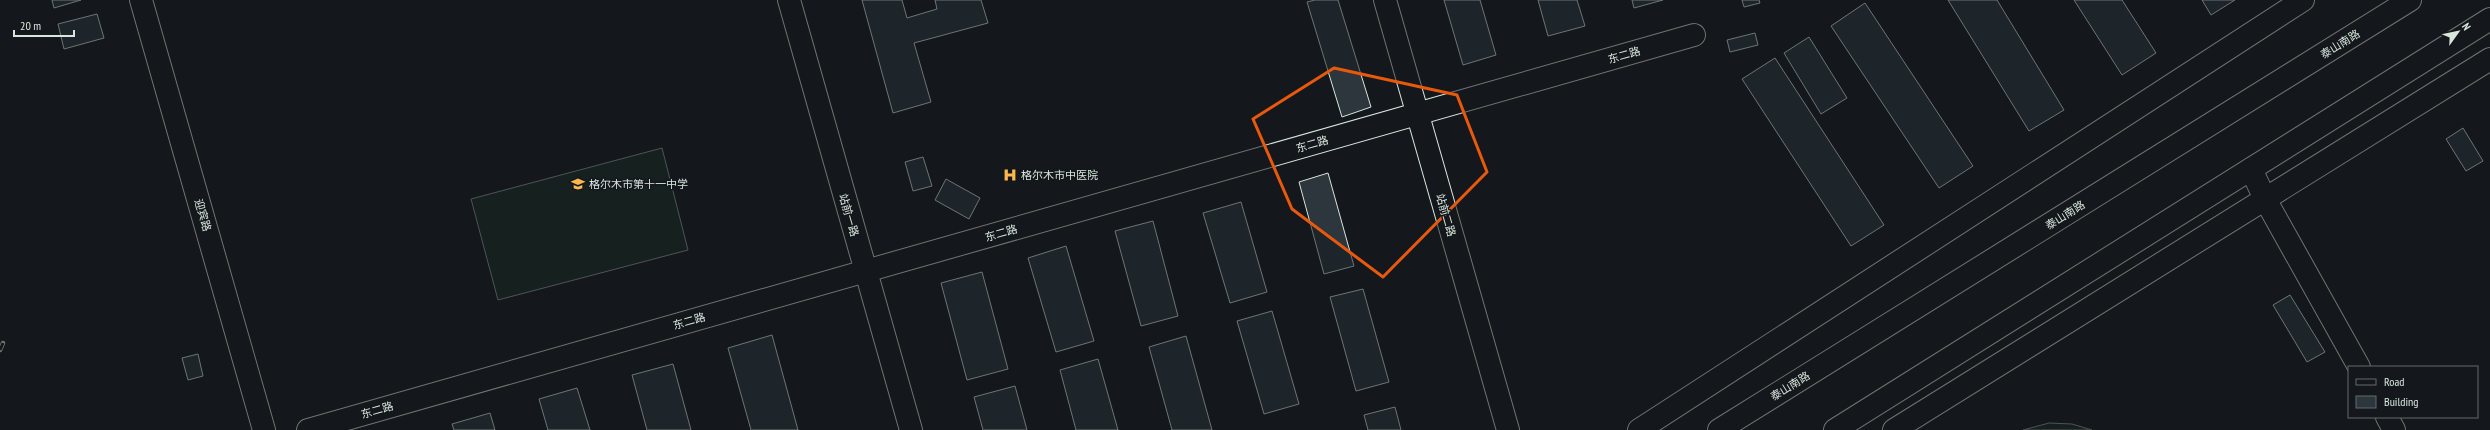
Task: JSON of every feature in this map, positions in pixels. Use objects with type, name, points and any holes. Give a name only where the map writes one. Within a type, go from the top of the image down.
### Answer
[{"type":"street","name":"迎宾路","points":[[141,0],[264,430]]},
{"type":"street","name":"站前一路","points":[[789,0],[911,430]]},
{"type":"street","name":"站前二路","points":[[1385,0],[1508,430]]},
{"type":"street","points":[[1639,430],[2303,0]]},
{"type":"street","name":"泰山南路","points":[[1719,430],[2410,0]]},
{"type":"street","points":[[1835,430],[2490,18]]},
{"type":"street","name":"东二路","points":[[308,430],[1694,35]]},
{"type":"street","points":[[1894,430],[2490,59]]},
{"type":"street","points":[[2251,169],[2265,199],[2358,366]]},
{"type":"street","points":[[2388,418],[2394,430]]},
{"type":"highlighted area","points":[[1334,68],[1457,95],[1487,172],[1383,277],[1292,209],[1253,119]]},
{"type":"green space","points":[[662,148],[688,250],[498,300],[471,199]]},
{"type":"green space","points":[[2049,423],[2072,424],[2092,430],[2023,430]]},
{"type":"building","points":[[52,0],[81,0],[54,8]]},
{"type":"building","points":[[862,0],[902,0],[907,18],[937,9],[935,0],[981,0],[988,23],[914,43],[931,102],[893,113]]},
{"type":"building","points":[[1315,0],[1338,0],[1371,107],[1342,117],[1307,2]]},
{"type":"building","points":[[1444,0],[1480,0],[1496,55],[1463,65]]},
{"type":"building","points":[[1538,0],[1577,0],[1585,26],[1548,36]]},
{"type":"building","points":[[1632,0],[1663,0],[1634,8]]},
{"type":"building","points":[[1742,0],[1759,0],[1760,3],[1744,7]]},
{"type":"building","points":[[1948,0],[1997,0],[2064,110],[2029,131]]},
{"type":"building","points":[[2074,0],[2122,0],[2156,53],[2122,75]]},
{"type":"building","points":[[2202,0],[2235,0],[2211,15]]},
{"type":"building","points":[[1865,3],[1973,166],[1939,188],[1831,26]]},
{"type":"building","points":[[97,14],[104,38],[64,49],[58,24]]},
{"type":"building","points":[[1755,33],[1758,45],[1730,52],[1727,40]]},
{"type":"building","points":[[1809,37],[1847,98],[1821,114],[1784,53]]},
{"type":"building","points":[[1775,58],[1884,225],[1851,246],[1742,79]]},
{"type":"building","points":[[2463,128],[2483,161],[2466,171],[2446,139]]},
{"type":"building","points":[[923,157],[932,186],[913,191],[905,162]]},
{"type":"building","points":[[1328,173],[1354,266],[1324,274],[1299,182]]},
{"type":"building","points":[[946,179],[980,198],[969,219],[935,200]]},
{"type":"building","points":[[1241,202],[1267,292],[1230,303],[1203,213]]},
{"type":"building","points":[[1153,221],[1178,316],[1141,326],[1115,231]]},
{"type":"building","points":[[1066,246],[1094,341],[1056,352],[1028,258]]},
{"type":"building","points":[[982,272],[1008,369],[967,380],[941,283]]},
{"type":"building","points":[[1363,289],[1389,382],[1356,391],[1330,297]]},
{"type":"building","points":[[2290,295],[2325,352],[2307,362],[2273,305]]},
{"type":"building","points":[[1272,311],[1299,404],[1264,414],[1237,321]]},
{"type":"building","points":[[772,335],[798,430],[751,430],[728,348]]},
{"type":"building","points":[[1186,336],[1212,430],[1172,430],[1149,347]]},
{"type":"building","points":[[198,354],[203,376],[188,380],[182,358]]},
{"type":"building","points":[[1098,359],[1118,430],[1076,430],[1060,370]]},
{"type":"building","points":[[673,364],[691,430],[647,430],[632,375]]},
{"type":"building","points":[[1015,386],[1027,430],[983,430],[974,397]]},
{"type":"building","points":[[577,388],[590,430],[548,430],[539,399]]},
{"type":"building","points":[[1395,407],[1401,430],[1368,430],[1364,415]]},
{"type":"building","points":[[490,413],[495,430],[454,430],[452,424]]},
{"type":"railway","points":[[0,350],[3,343]]},
{"type":"place","name":"格尔木市中医院","points":[[1010,175]]},
{"type":"place","name":"格尔木市第十一中学","points":[[578,184]]}]
